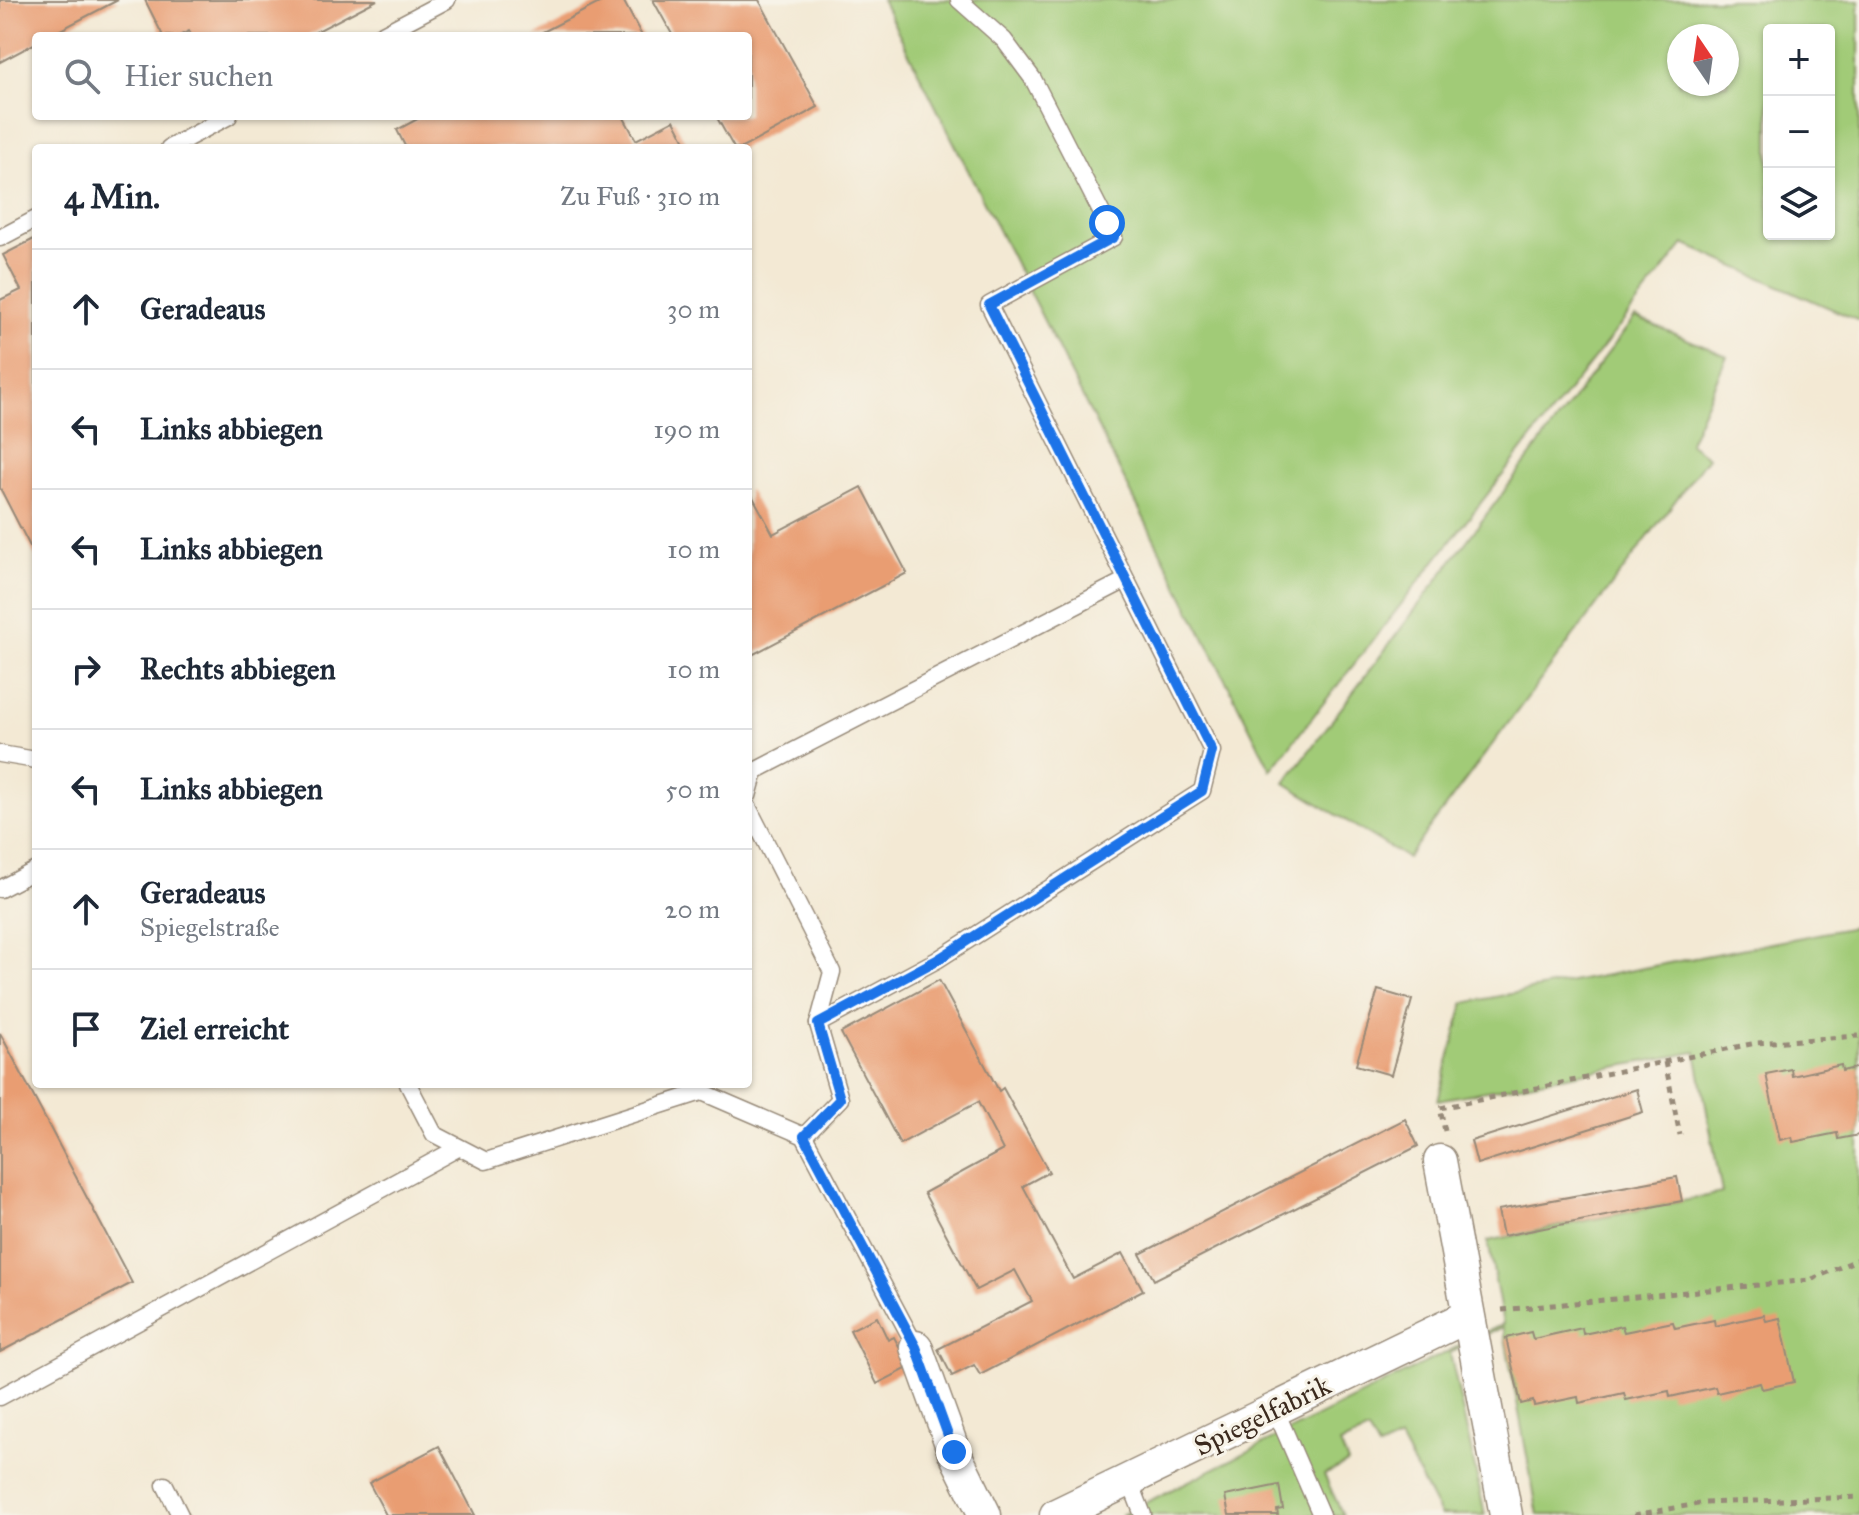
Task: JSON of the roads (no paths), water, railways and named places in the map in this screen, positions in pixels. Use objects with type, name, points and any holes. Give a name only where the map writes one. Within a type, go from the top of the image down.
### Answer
[{"type":"street","points":[[1440,1161],[1506,1515]]},
{"type":"street","name":"Spiegelfabrik","points":[[1056,1515],[1468,1316]]},
{"type":"street","points":[[916,1347],[954,1452],[985,1515]]},
{"type":"lane","points":[[387,32],[447,0]]},
{"type":"lane","points":[[818,1024],[937,960],[1202,791],[1212,751],[989,305],[1114,237],[1033,79],[1004,40],[959,0]]},
{"type":"lane","points":[[176,144],[222,120]]},
{"type":"lane","points":[[0,238],[32,221]]},
{"type":"lane","points":[[752,782],[755,771],[1126,580]]},
{"type":"lane","points":[[0,754],[32,759]]},
{"type":"lane","points":[[752,815],[832,972],[818,1024],[840,1099],[804,1136]]},
{"type":"lane","points":[[0,889],[32,872]]},
{"type":"lane","points":[[410,1088],[434,1134],[486,1161],[702,1092],[804,1136],[916,1347]]},
{"type":"lane","points":[[0,1397],[458,1148]]},
{"type":"lane","points":[[1275,1409],[1321,1515]]},
{"type":"lane","points":[[1129,1479],[1143,1515]]},
{"type":"lane","points":[[165,1485],[180,1515]]}]
